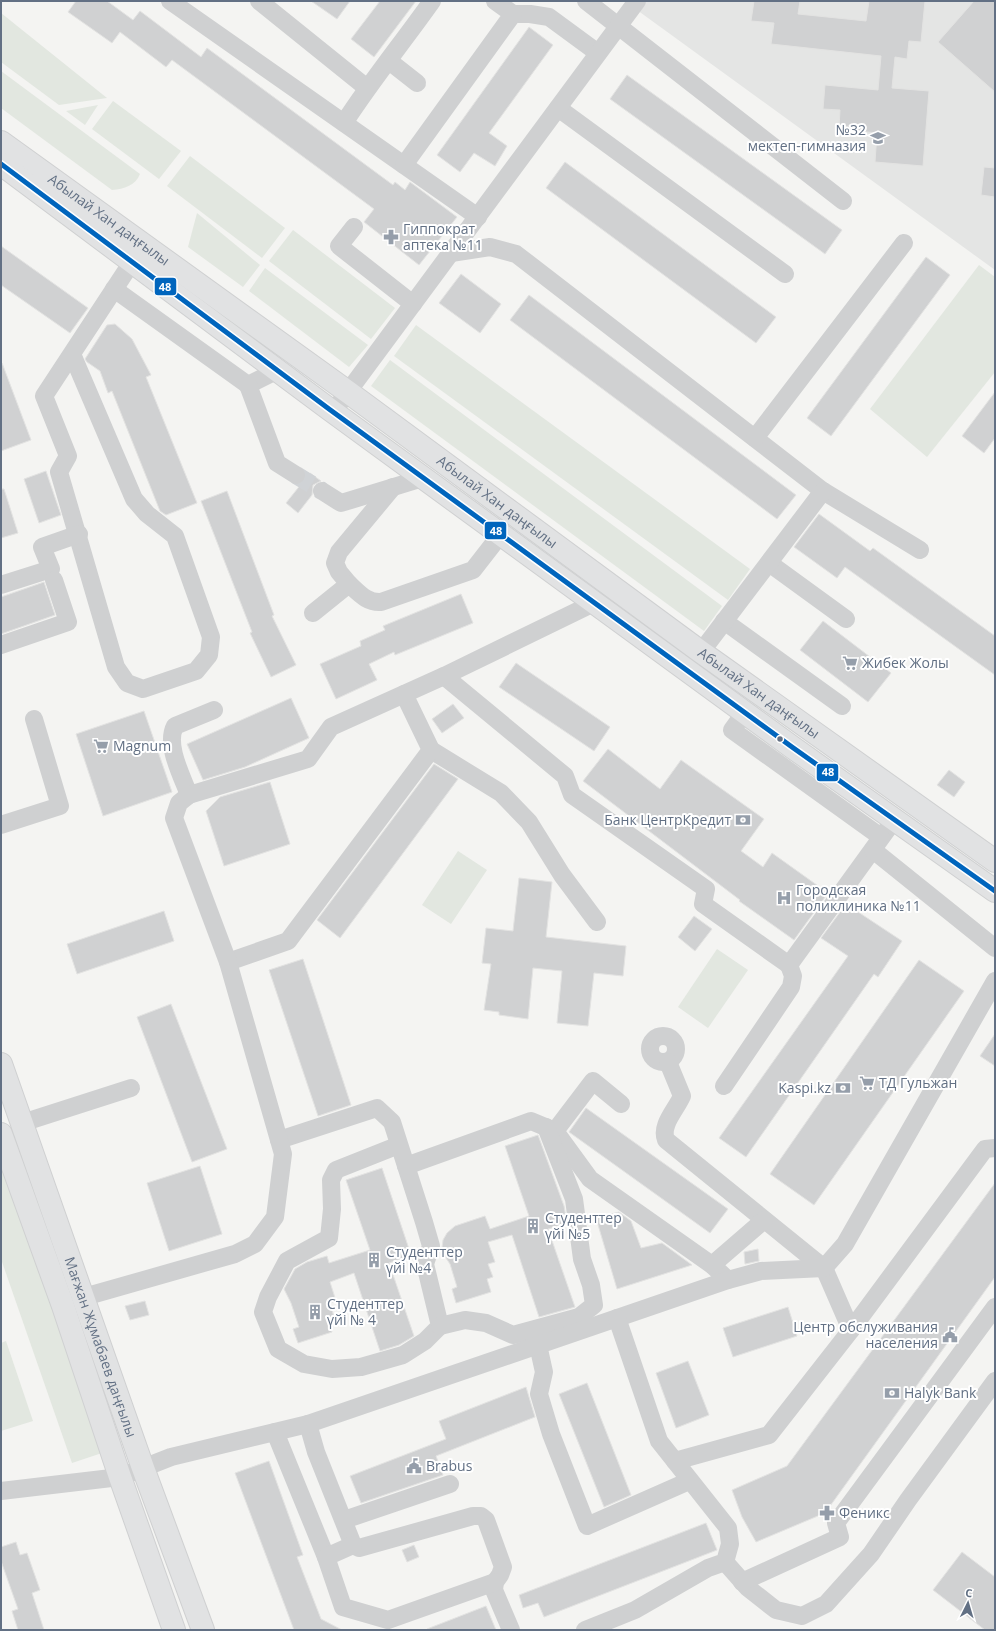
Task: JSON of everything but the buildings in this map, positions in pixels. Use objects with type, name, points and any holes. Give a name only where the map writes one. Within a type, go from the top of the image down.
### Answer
[{"type":"main road","name":"Абылай Хан даңғылы","points":[[1,142],[348,392],[701,652],[995,860]]},
{"type":"main road","name":"Абылай Хан даңғылы","points":[[4,166],[333,412],[596,602],[745,712],[883,836],[995,892]]},
{"type":"main road","name":"Мағжан Жұмабаев даңғылы","points":[[1,1064],[143,1468],[203,1630]]},
{"type":"main road","name":"Мағжан Жұмабаев даңғылы","points":[[1,1134],[63,1306],[120,1477],[174,1630]]},
{"type":"street","points":[[170,1],[478,217]]},
{"type":"street","points":[[259,1],[367,88]]},
{"type":"street","points":[[344,123],[367,88],[389,61],[432,1]]},
{"type":"street","points":[[495,1],[513,14],[530,14],[549,17],[598,53]]},
{"type":"street","points":[[586,1],[843,201]]},
{"type":"street","points":[[333,412],[637,1]]},
{"type":"street","points":[[404,165],[513,14]]},
{"type":"street","points":[[389,61],[417,83]]},
{"type":"street","points":[[558,108],[785,274]]},
{"type":"street","points":[[354,227],[339,246],[413,304]]},
{"type":"street","points":[[755,438],[904,243]]},
{"type":"street","points":[[451,253],[490,247],[516,254],[824,491],[920,550]]},
{"type":"street","points":[[72,354],[134,499],[147,514],[175,536],[211,637],[209,655],[196,671],[143,689],[127,683],[116,667],[79,534],[59,472],[68,456],[44,396],[132,262]]},
{"type":"street","points":[[114,289],[248,385],[277,462],[296,475]]},
{"type":"street","points":[[248,385],[278,370]]},
{"type":"street","points":[[322,491],[341,503],[423,478]]},
{"type":"street","points":[[394,487],[339,552],[335,563],[339,572],[349,584],[366,599],[373,602],[381,602],[472,570],[500,534]]},
{"type":"street","points":[[701,652],[824,491]]},
{"type":"street","points":[[1,585],[51,569],[42,547],[79,534]]},
{"type":"street","points":[[769,563],[846,619]]},
{"type":"street","points":[[1,645],[68,622],[54,580]]},
{"type":"street","points":[[313,613],[349,584]]},
{"type":"street","points":[[84,1297],[235,1254],[255,1244],[276,1217],[283,1154],[228,962],[174,818],[179,803],[189,795],[308,759],[331,727],[444,676],[596,602]]},
{"type":"street","points":[[724,621],[842,706]]},
{"type":"street","points":[[444,676],[565,776],[572,795],[706,889],[703,904],[789,965],[793,976],[791,986],[724,1086]]},
{"type":"street","points":[[404,694],[431,750],[501,793],[529,822],[562,875],[597,922]]},
{"type":"street","points":[[189,795],[171,744],[172,732],[175,726],[214,710]]},
{"type":"street","points":[[1,825],[60,806],[34,719]]},
{"type":"street","points":[[228,962],[288,941],[431,750]]},
{"type":"street","points":[[789,965],[883,836],[995,948]]},
{"type":"street","points":[[1,1491],[120,1477],[171,1457],[308,1424],[728,1280],[761,1271],[824,1268],[845,1244],[995,981]]},
{"type":"street","points":[[668,1062],[682,1096],[665,1126],[664,1135],[666,1140],[824,1268],[851,1330]]},
{"type":"street","points":[[551,1129],[593,1081],[621,1104]]},
{"type":"street","points":[[22,1123],[131,1088]]},
{"type":"street","points":[[279,1140],[377,1108],[392,1122],[430,1246],[425,1264],[440,1326]]},
{"type":"street","points":[[406,1166],[531,1121],[551,1129],[590,1179],[712,1265],[728,1280]]},
{"type":"street","points":[[399,1145],[336,1170],[331,1180],[332,1209],[328,1238],[286,1261],[268,1297],[263,1312],[278,1349],[304,1364],[332,1369],[361,1368],[403,1355],[425,1341],[440,1326],[465,1320],[486,1323],[513,1335],[579,1317],[594,1305],[591,1285],[582,1259],[574,1199],[551,1129]]},
{"type":"street","points":[[675,1461],[769,1435],[851,1330],[985,1149],[995,1148]]},
{"type":"street","points":[[712,1265],[764,1220]]},
{"type":"street","points":[[742,1582],[840,1537],[836,1522],[995,1307]]},
{"type":"street","points":[[617,1318],[659,1441],[689,1481],[707,1500],[728,1528],[730,1544],[725,1562]]},
{"type":"street","points":[[538,1345],[544,1372],[539,1394],[551,1434],[587,1526],[689,1481]]},
{"type":"street","points":[[725,1562],[742,1582],[776,1610],[801,1623],[826,1604],[871,1554],[908,1500],[995,1381]]},
{"type":"street","points":[[308,1424],[316,1452],[353,1545],[359,1548],[473,1516],[481,1516],[486,1520],[503,1567],[495,1582],[494,1590],[511,1630]]},
{"type":"street","points":[[274,1432],[326,1557],[343,1606],[388,1620],[495,1582]]},
{"type":"street","points":[[344,1520],[450,1484]]},
{"type":"street","points":[[326,1557],[353,1545]]},
{"type":"street","points":[[585,1630],[635,1610],[708,1568],[725,1562]]},
{"type":"shaded area","name":"№32 мектеп-гимназия","points":[[643,1],[995,1],[995,270],[637,10]]},
{"type":"shaded area","points":[[1,13],[107,98],[59,105],[1,62]]},
{"type":"shaded area","points":[[1,71],[140,174],[136,181],[133,184],[121,189],[112,190],[1,108]]},
{"type":"shaded area","points":[[113,101],[181,151],[159,179],[92,129]]},
{"type":"shaded area","points":[[98,105],[85,125],[66,111]]},
{"type":"shaded area","points":[[190,156],[285,228],[262,258],[167,186]]},
{"type":"shaded area","points":[[197,213],[260,265],[243,287],[188,247]]},
{"type":"shaded area","points":[[293,230],[395,308],[371,339],[269,261]]},
{"type":"shaded area","points":[[979,265],[995,277],[995,372],[927,457],[870,409]]},
{"type":"shaded area","points":[[265,268],[368,345],[349,367],[249,291]]},
{"type":"shaded area","points":[[416,325],[750,569],[728,600],[394,356]]},
{"type":"shaded area","points":[[390,360],[722,606],[704,631],[371,386]]},
{"type":"shaded area","points":[[458,851],[487,870],[451,924],[422,905]]},
{"type":"shaded area","points":[[717,949],[748,970],[708,1028],[678,1007]]},
{"type":"shaded area","points":[[1,1161],[102,1453],[72,1463],[1,1259]]},
{"type":"shaded area","points":[[6,1341],[33,1421],[1,1431],[1,1343]]},
{"type":"tunnel","points":[[296,475],[322,491]]},
{"type":"transit line","name":"48","points":[[1,164],[329,409],[792,747],[995,891]]},
{"type":"place","name":"№32 мектеп-гимназия","points":[[878,138]]},
{"type":"place","name":"Гиппократ аптека №11","points":[[391,237]]},
{"type":"place","name":"Жибек Жолы","points":[[850,663]]},
{"type":"place","name":"Magnum","points":[[101,746]]},
{"type":"place","name":"Банк ЦентрКредит","points":[[743,820]]},
{"type":"place","name":"Городская поликлиника №11","points":[[784,898]]},
{"type":"place","name":"ТД Гульжан","points":[[867,1083]]},
{"type":"place","name":"Kaspi.kz","points":[[843,1088]]},
{"type":"place","name":"Студенттер үйі №5","points":[[533,1226]]},
{"type":"place","name":"Студенттер үйі №4","points":[[374,1260]]},
{"type":"place","name":"Студенттер үйі № 4","points":[[315,1312]]},
{"type":"place","name":"Центр обслуживания населения","points":[[950,1335]]},
{"type":"place","name":"Halyk Bank","points":[[892,1393]]},
{"type":"place","name":"Brabus","points":[[414,1466]]},
{"type":"place","name":"Феникс","points":[[827,1513]]}]
